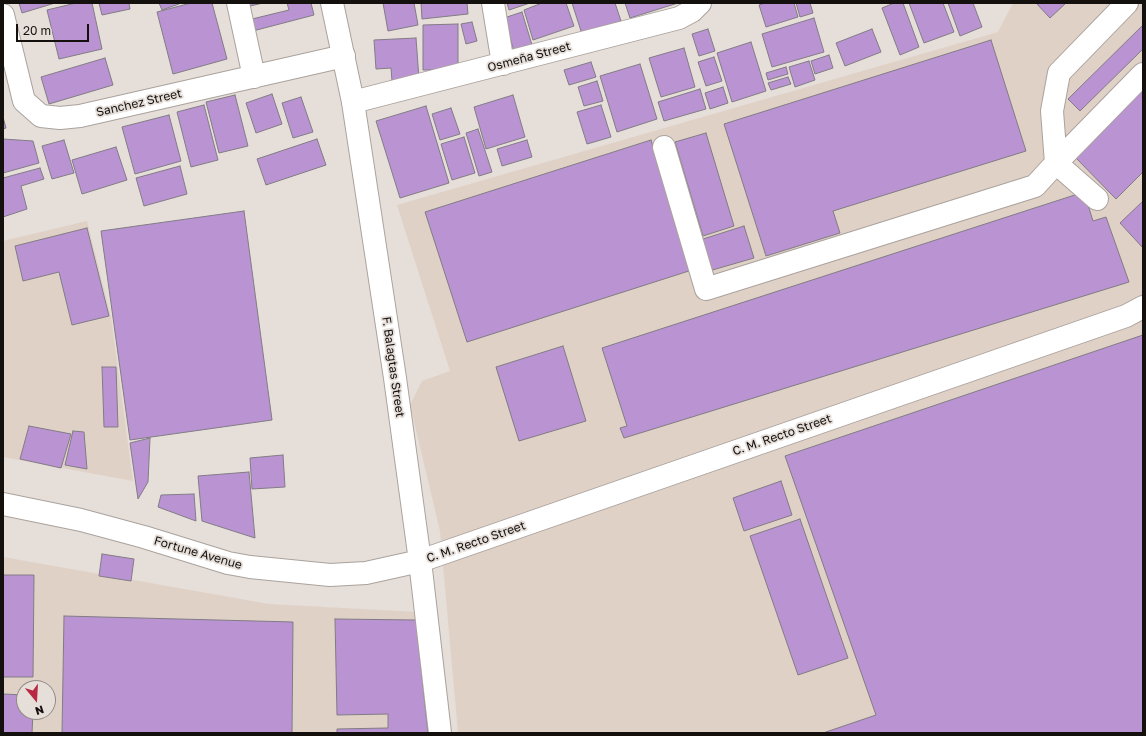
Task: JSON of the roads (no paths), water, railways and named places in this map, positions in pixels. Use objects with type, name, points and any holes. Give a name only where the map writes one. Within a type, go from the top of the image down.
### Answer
[{"type":"street","points":[[238,3],[254,77]]},
{"type":"street","name":"F. Balagtas Street","points":[[332,3],[353,102],[395,378],[420,561],[440,733]]},
{"type":"street","points":[[493,3],[503,64]]},
{"type":"street","name":"Osmeña Street","points":[[353,102],[679,18],[692,12],[700,3]]},
{"type":"street","points":[[1097,199],[1056,163],[1052,111],[1059,73],[1127,3]]},
{"type":"street","name":"Sanchez Street","points":[[3,15],[24,101],[41,116],[60,118],[80,116],[344,56]]},
{"type":"street","points":[[664,146],[706,289],[1034,186],[1143,74]]},
{"type":"street","name":"C. M. Recto Street","points":[[420,561],[1126,316],[1143,307]]},
{"type":"street","name":"Fortune Avenue","points":[[3,504],[81,520],[144,537],[228,563],[250,567],[330,575],[366,573],[420,561]]}]
